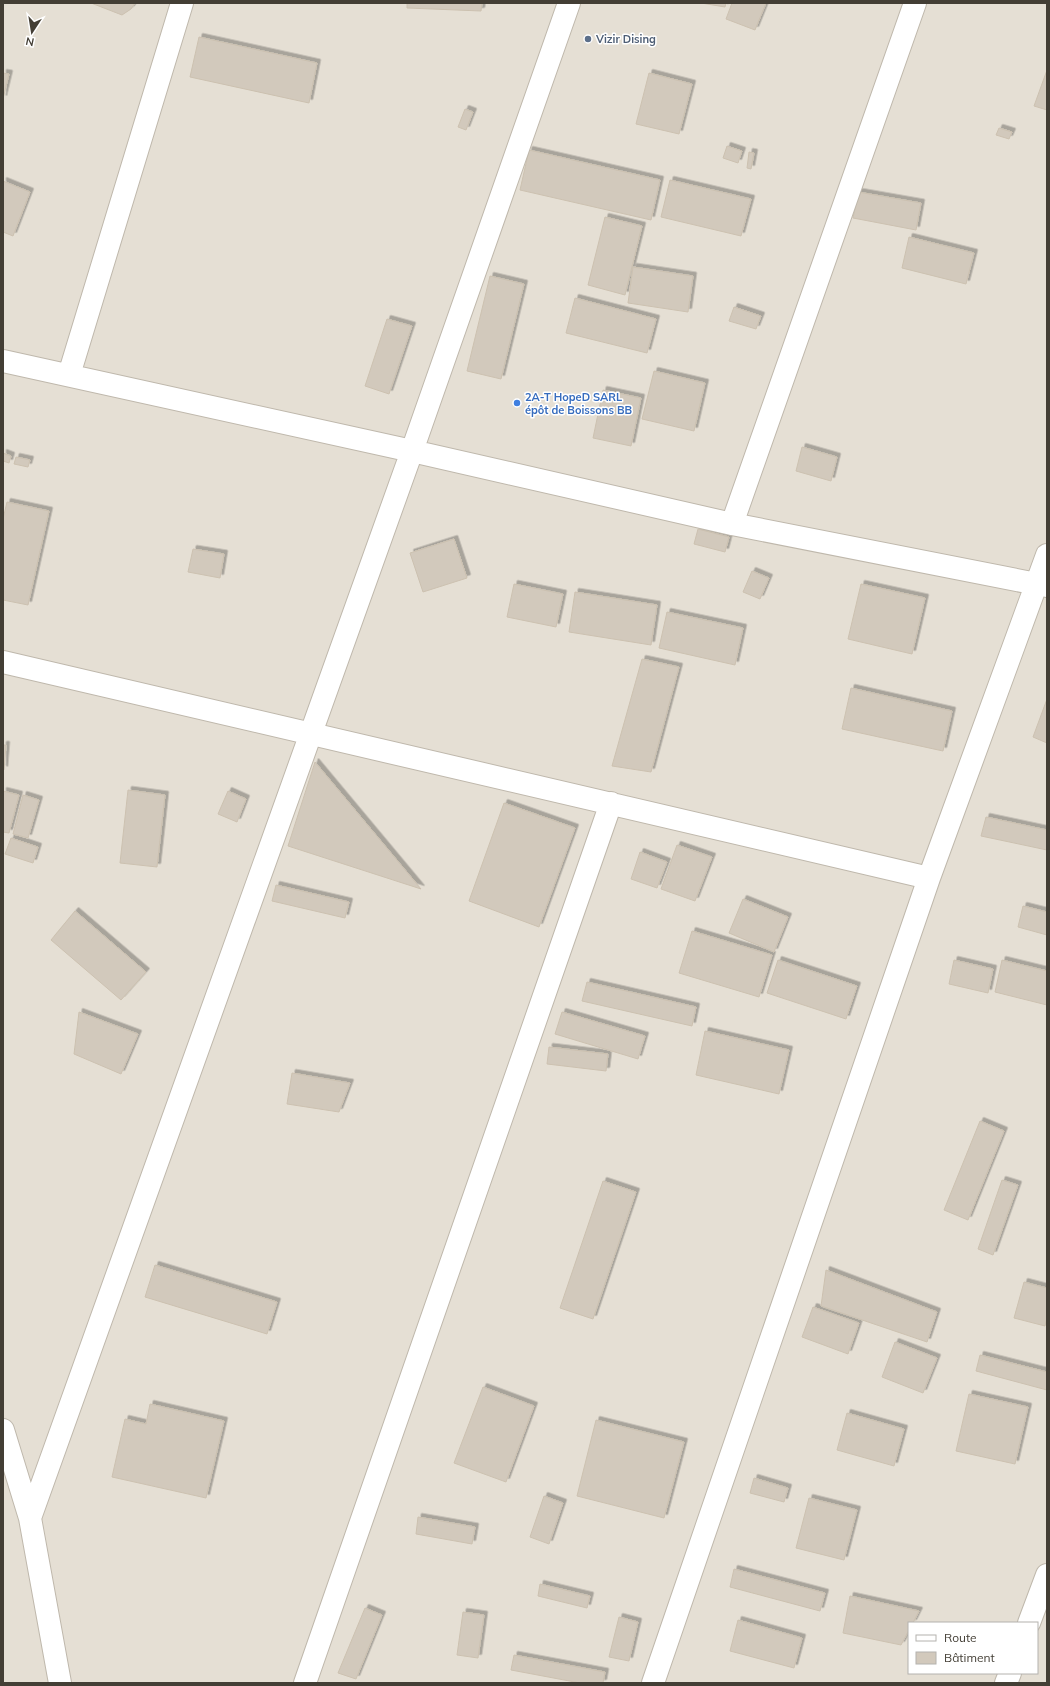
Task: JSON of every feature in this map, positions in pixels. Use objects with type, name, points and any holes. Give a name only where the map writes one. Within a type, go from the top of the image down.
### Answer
[{"type":"street","points":[[69,375],[182,3]]},
{"type":"street","points":[[30,1518],[412,451],[569,3]]},
{"type":"street","points":[[732,524],[915,3]]},
{"type":"street","points":[[3,361],[412,451],[732,524],[1042,585]]},
{"type":"street","points":[[653,1683],[929,878],[1042,585],[1047,555]]},
{"type":"street","points":[[3,662],[929,878]]},
{"type":"street","points":[[305,1683],[611,803]]},
{"type":"street","points":[[3,1430],[30,1518],[60,1683]]},
{"type":"street","points":[[1029,1622],[1047,1575]]},
{"type":"shaded area","points":[[3,3],[1047,3],[1047,1683],[3,1683]]},
{"type":"building","points":[[91,3],[135,3],[131,9],[122,15]]},
{"type":"building","points":[[407,3],[482,3],[481,11],[407,8]]},
{"type":"building","points":[[701,3],[726,3],[725,7]]},
{"type":"building","points":[[732,3],[766,3],[755,30],[726,19]]},
{"type":"building","points":[[199,37],[317,63],[309,103],[190,77]]},
{"type":"building","points":[[1047,70],[1047,110],[1034,106]]},
{"type":"building","points":[[3,73],[9,74],[3,99]]},
{"type":"building","points":[[649,73],[692,84],[679,134],[636,124]]},
{"type":"building","points":[[465,109],[473,112],[466,130],[458,127]]},
{"type":"building","points":[[999,128],[1012,132],[1009,139],[996,135]]},
{"type":"building","points":[[727,146],[742,151],[738,163],[723,158]]},
{"type":"building","points":[[529,150],[660,180],[651,220],[520,190]]},
{"type":"building","points":[[749,152],[754,153],[751,169],[747,168]]},
{"type":"building","points":[[670,180],[751,199],[741,236],[661,217]]},
{"type":"building","points":[[3,181],[30,192],[13,236],[3,232]]},
{"type":"building","points":[[858,192],[921,203],[916,230],[853,218]]},
{"type":"building","points":[[605,217],[642,226],[625,295],[588,285]]},
{"type":"building","points":[[909,237],[974,253],[966,284],[902,268]]},
{"type":"building","points":[[633,267],[693,276],[688,312],[628,303]]},
{"type":"building","points":[[490,276],[524,284],[501,379],[467,371]]},
{"type":"building","points":[[575,298],[656,319],[647,353],[566,333]]},
{"type":"building","points":[[734,307],[761,316],[756,329],[729,321]]},
{"type":"building","points":[[387,319],[412,326],[389,394],[365,386]]},
{"type":"building","points":[[654,371],[705,383],[694,431],[642,419]]},
{"type":"building","points":[[603,390],[641,398],[631,446],[593,438]]},
{"type":"building","points":[[802,447],[837,457],[831,481],[796,471]]},
{"type":"building","points":[[3,453],[11,456],[9,463],[3,461]]},
{"type":"building","points":[[16,457],[30,460],[28,467],[14,464]]},
{"type":"building","points":[[7,502],[49,511],[28,605],[3,600],[3,519]]},
{"type":"building","points":[[698,529],[729,537],[725,552],[694,544]]},
{"type":"building","points":[[454,539],[467,578],[423,592],[410,553]]},
{"type":"building","points":[[193,549],[224,554],[220,578],[188,572]]},
{"type":"building","points":[[752,571],[769,578],[760,599],[743,592]]},
{"type":"building","points":[[514,584],[563,594],[556,627],[507,617]]},
{"type":"building","points":[[861,584],[925,598],[912,654],[848,639]]},
{"type":"building","points":[[575,592],[657,605],[651,645],[569,632]]},
{"type":"building","points":[[667,612],[743,628],[735,665],[659,648]]},
{"type":"building","points":[[642,659],[679,667],[651,772],[612,766]]},
{"type":"building","points":[[851,688],[952,711],[943,751],[842,729]]},
{"type":"building","points":[[1047,699],[1047,743],[1033,737]]},
{"type":"building","points":[[3,745],[6,745],[4,770],[3,769]]},
{"type":"building","points":[[315,762],[421,889],[288,846]]},
{"type":"building","points":[[128,790],[165,795],[157,867],[120,863]]},
{"type":"building","points":[[3,791],[19,795],[9,833],[3,832]]},
{"type":"building","points":[[228,791],[246,799],[237,822],[218,814]]},
{"type":"building","points":[[23,795],[39,800],[28,838],[13,834]]},
{"type":"building","points":[[504,803],[575,828],[539,927],[469,901]]},
{"type":"building","points":[[986,817],[1047,830],[1047,850],[981,836]]},
{"type":"building","points":[[11,838],[38,847],[33,863],[5,854]]},
{"type":"building","points":[[677,845],[712,857],[695,901],[661,889]]},
{"type":"building","points":[[640,852],[667,862],[657,888],[631,879]]},
{"type":"building","points":[[276,885],[349,902],[345,918],[272,901]]},
{"type":"building","points":[[743,899],[788,917],[774,952],[729,933]]},
{"type":"building","points":[[1023,906],[1047,912],[1047,935],[1018,927]]},
{"type":"building","points":[[75,911],[146,972],[121,1000],[51,940]]},
{"type":"building","points":[[692,931],[772,955],[759,997],[679,973]]},
{"type":"building","points":[[778,960],[857,986],[846,1019],[767,993]]},
{"type":"building","points":[[954,960],[993,969],[988,993],[949,984]]},
{"type":"building","points":[[1002,960],[1047,971],[1047,1005],[995,992]]},
{"type":"building","points":[[587,982],[696,1007],[692,1026],[582,1001]]},
{"type":"building","points":[[79,1012],[138,1034],[121,1074],[74,1054]]},
{"type":"building","points":[[562,1012],[645,1036],[638,1059],[555,1034]]},
{"type":"building","points":[[705,1031],[789,1050],[779,1094],[696,1075]]},
{"type":"building","points":[[549,1047],[608,1054],[606,1071],[547,1064]]},
{"type":"building","points":[[292,1073],[350,1083],[339,1112],[287,1104]]},
{"type":"building","points":[[980,1121],[1004,1131],[968,1220],[944,1210]]},
{"type":"building","points":[[1002,1180],[1018,1185],[993,1255],[978,1249]]},
{"type":"building","points":[[603,1181],[636,1192],[593,1319],[560,1308]]},
{"type":"building","points":[[155,1265],[277,1302],[267,1334],[145,1297]]},
{"type":"building","points":[[826,1270],[937,1312],[927,1342],[821,1306]]},
{"type":"building","points":[[1024,1282],[1047,1288],[1047,1318],[1045,1326],[1014,1318]]},
{"type":"building","points":[[813,1307],[859,1323],[848,1354],[802,1337]]},
{"type":"building","points":[[895,1342],[937,1358],[923,1393],[882,1377]]},
{"type":"building","points":[[980,1355],[1047,1372],[1047,1390],[976,1371]]},
{"type":"building","points":[[483,1387],[534,1406],[506,1482],[454,1463]]},
{"type":"building","points":[[969,1394],[1028,1407],[1015,1464],[956,1451]]},
{"type":"building","points":[[150,1404],[224,1421],[206,1498],[112,1477],[125,1419],[146,1424]]},
{"type":"building","points":[[847,1413],[904,1429],[894,1466],[837,1450]]},
{"type":"building","points":[[596,1420],[684,1442],[664,1518],[577,1496]]},
{"type":"building","points":[[754,1478],[788,1488],[784,1502],[750,1493]]},
{"type":"building","points":[[544,1496],[563,1503],[549,1544],[530,1537]]},
{"type":"building","points":[[809,1498],[857,1510],[844,1560],[796,1548]]},
{"type":"building","points":[[418,1517],[475,1527],[472,1544],[416,1534]]},
{"type":"building","points":[[734,1569],[825,1593],[820,1611],[730,1587]]},
{"type":"building","points":[[540,1584],[590,1596],[587,1608],[538,1596]]},
{"type":"building","points":[[850,1596],[919,1611],[914,1622],[908,1622],[908,1632],[901,1645],[843,1633]]},
{"type":"building","points":[[365,1608],[382,1615],[356,1679],[338,1673]]},
{"type":"building","points":[[463,1612],[484,1615],[478,1658],[457,1655]]},
{"type":"building","points":[[619,1617],[638,1622],[629,1661],[609,1657]]},
{"type":"building","points":[[738,1620],[802,1638],[794,1668],[730,1651]]},
{"type":"building","points":[[514,1655],[605,1672],[603,1683],[580,1683],[511,1670]]},
{"type":"place","name":"Vizir Dising","points":[[588,39]]},
{"type":"place","name":"2A-T HopeD SARL épôt de Boissons BB","points":[[517,403]]}]
